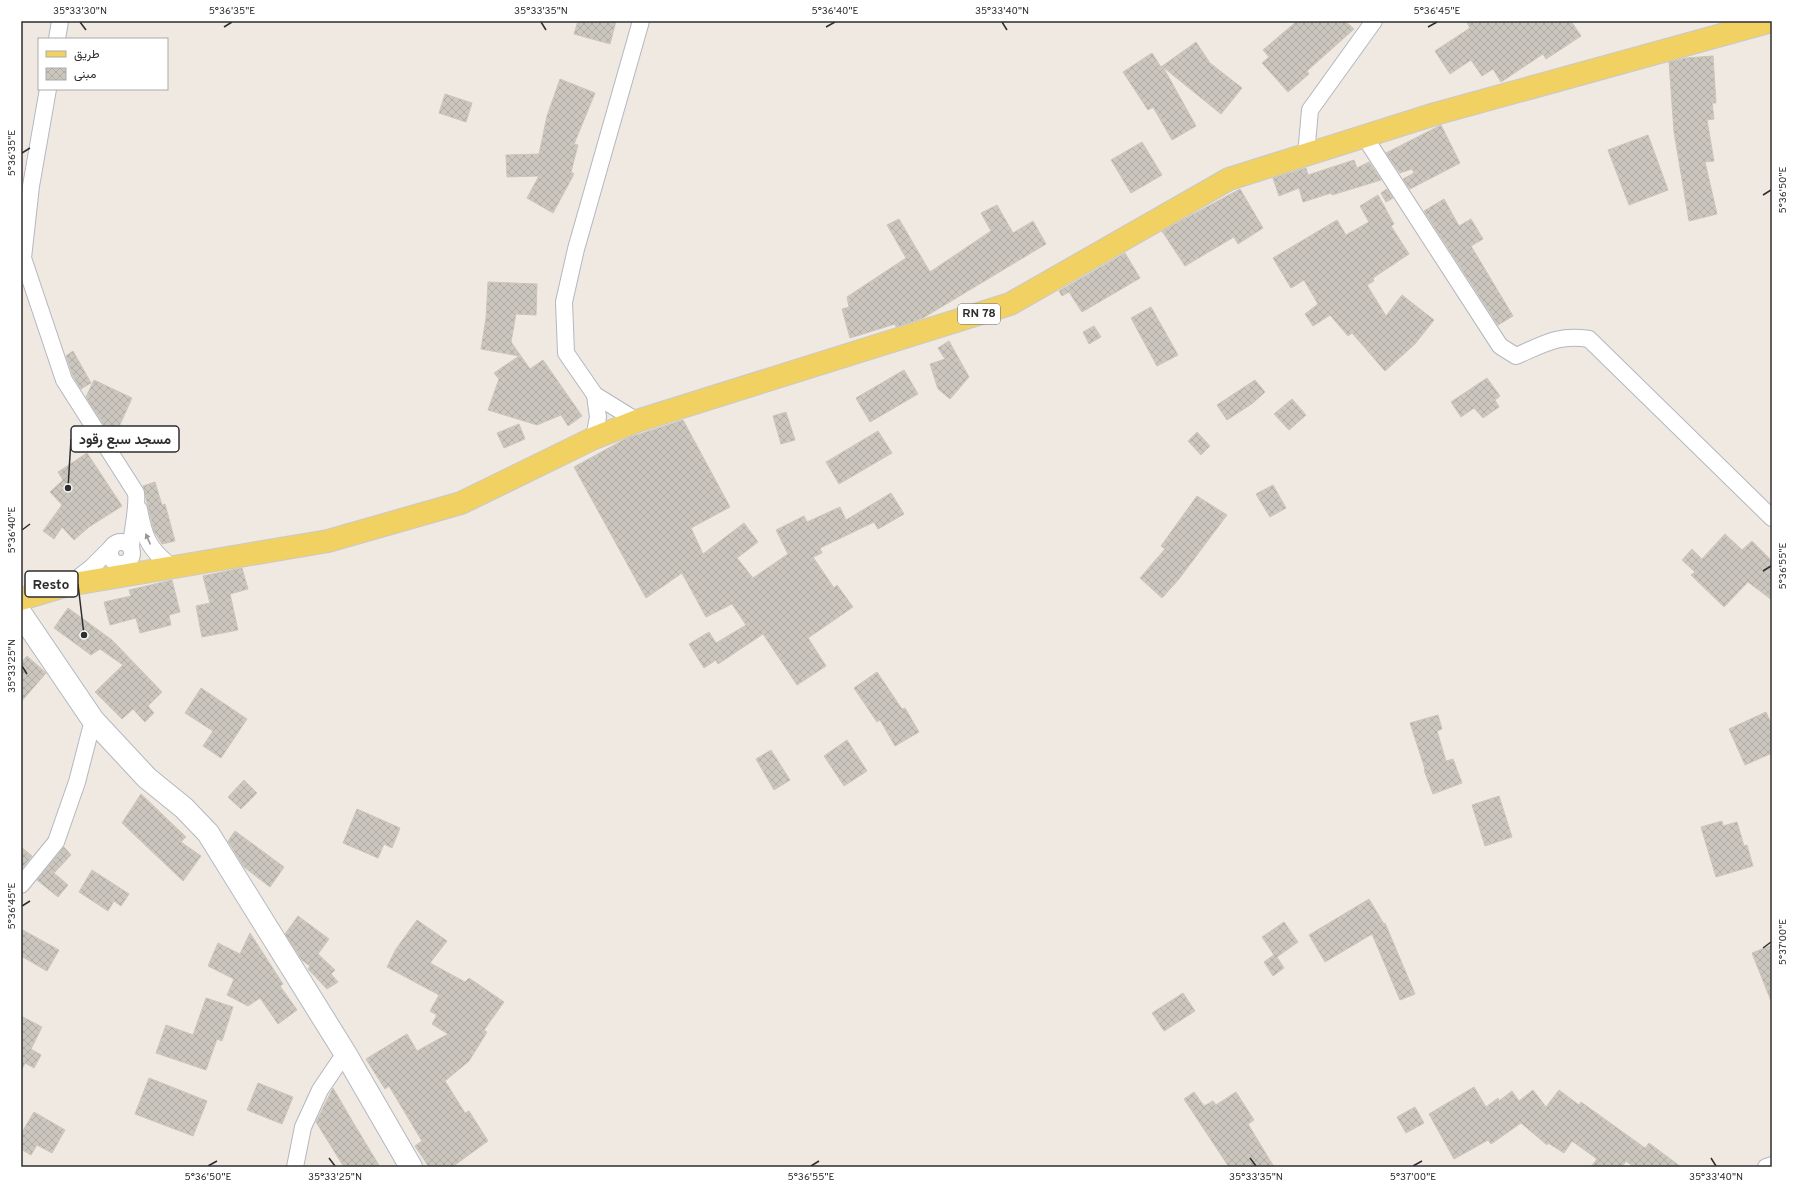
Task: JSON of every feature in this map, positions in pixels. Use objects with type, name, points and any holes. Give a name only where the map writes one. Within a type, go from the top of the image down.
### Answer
[{"type":"main road","name":"RN 78","points":[[21,599],[68,585],[171,566],[328,541],[461,503],[594,438],[637,421],[1010,304],[1229,179],[1443,112],[1772,21]]},
{"type":"main road","points":[[21,614],[93,720],[147,778],[184,808],[208,833],[345,1053],[411,1167]]},
{"type":"street","points":[[57,38],[60,21]]},
{"type":"street","points":[[637,421],[595,395],[566,353],[564,302],[576,249],[641,21]]},
{"type":"street","points":[[1306,155],[1310,110],[1374,21]]},
{"type":"street","points":[[48,90],[31,186],[23,258],[26,281],[64,380],[136,493],[136,510],[123,547],[112,558],[121,564],[68,585]]},
{"type":"street","points":[[1364,136],[1500,346],[1516,356],[1558,338],[1574,336],[1589,339],[1772,518]]},
{"type":"street","points":[[594,438],[598,417],[595,395]]},
{"type":"street","points":[[136,510],[148,541],[156,556],[171,566]]},
{"type":"street","points":[[123,547],[150,560],[171,566]]},
{"type":"street","points":[[68,585],[123,547]]},
{"type":"street","points":[[21,885],[56,842],[77,782],[93,720]]},
{"type":"street","points":[[295,1167],[303,1127],[320,1090],[345,1053]]},
{"type":"street","points":[[1766,1167],[1772,1164]]},
{"type":"building","points":[[578,21],[616,21],[610,44],[574,34]]},
{"type":"building","points":[[1297,21],[1345,21],[1354,29],[1307,71],[1309,74],[1288,92],[1262,63],[1269,57],[1263,50]]},
{"type":"building","points":[[1466,21],[1571,21],[1581,36],[1546,59],[1543,54],[1501,82],[1493,69],[1482,76],[1471,60],[1450,74],[1435,51],[1470,28]]},
{"type":"building","points":[[1196,42],[1210,63],[1242,88],[1221,114],[1163,67],[1196,126],[1172,140],[1153,107],[1148,110],[1123,72],[1152,53],[1161,67]]},
{"type":"building","points":[[1713,56],[1716,103],[1712,103],[1714,119],[1707,120],[1714,161],[1705,162],[1717,214],[1689,221],[1674,132],[1669,62],[1686,58]]},
{"type":"building","points":[[560,79],[595,93],[574,144],[578,145],[571,172],[574,174],[553,213],[527,198],[539,176],[507,177],[506,155],[539,154],[547,116]]},
{"type":"building","points":[[445,94],[472,103],[466,122],[439,113]]},
{"type":"building","points":[[1441,125],[1460,163],[1410,189],[1403,179],[1414,173],[1412,169],[1400,173],[1386,153]]},
{"type":"building","points":[[1648,135],[1668,190],[1629,205],[1608,150]]},
{"type":"building","points":[[1142,142],[1162,175],[1131,193],[1111,160]]},
{"type":"building","points":[[1354,160],[1357,168],[1369,162],[1381,180],[1303,202],[1299,188],[1279,196],[1273,178],[1306,168],[1308,175]]},
{"type":"building","points":[[1240,189],[1263,228],[1238,244],[1234,237],[1185,266],[1162,231]]},
{"type":"building","points":[[1387,189],[1393,198],[1386,202],[1381,193]]},
{"type":"building","points":[[1378,195],[1394,224],[1391,226],[1409,254],[1373,278],[1374,281],[1367,285],[1386,316],[1402,295],[1434,320],[1415,344],[1385,371],[1352,333],[1348,336],[1330,315],[1313,326],[1305,314],[1318,304],[1304,280],[1291,288],[1273,258],[1337,220],[1346,235],[1369,222],[1360,206]]},
{"type":"building","points":[[1444,199],[1459,226],[1471,219],[1483,239],[1471,246],[1513,316],[1498,325],[1424,211]]},
{"type":"building","points":[[997,205],[1013,233],[1033,221],[1046,244],[923,318],[896,327],[895,324],[850,338],[842,309],[849,307],[847,297],[906,258],[887,225],[899,219],[930,272],[991,231],[981,213]]},
{"type":"building","points":[[1125,253],[1140,278],[1082,312],[1069,292],[1062,296],[1059,291]]},
{"type":"building","points":[[488,282],[537,284],[536,315],[516,314],[511,342],[530,369],[543,360],[582,416],[568,426],[561,415],[537,425],[488,410],[499,379],[494,373],[519,356],[481,349],[486,318]]},
{"type":"building","points":[[1151,307],[1178,355],[1157,366],[1131,318]]},
{"type":"building","points":[[1094,326],[1101,337],[1089,344],[1083,332]]},
{"type":"building","points":[[949,341],[969,377],[950,399],[938,389],[930,364],[945,359],[938,348]]},
{"type":"building","points":[[73,351],[91,383],[81,389],[73,376],[66,356]]},
{"type":"building","points":[[904,370],[918,394],[870,422],[856,398]]},
{"type":"building","points":[[1487,378],[1500,396],[1495,400],[1499,407],[1483,418],[1474,408],[1461,417],[1451,402]]},
{"type":"building","points":[[94,380],[132,398],[117,431],[104,425],[86,397]]},
{"type":"building","points":[[1255,380],[1265,392],[1253,403],[1227,420],[1217,405]]},
{"type":"building","points":[[1292,399],[1306,415],[1289,430],[1274,414]]},
{"type":"building","points":[[786,412],[795,440],[781,444],[773,416]]},
{"type":"building","points":[[683,420],[730,507],[691,528],[703,554],[744,523],[758,542],[737,558],[753,578],[788,554],[776,530],[804,516],[807,522],[840,507],[846,520],[891,493],[904,514],[878,529],[874,522],[820,548],[822,553],[813,557],[834,588],[837,585],[853,607],[808,638],[826,666],[797,685],[763,634],[718,664],[716,660],[704,668],[689,644],[709,632],[716,643],[746,625],[732,604],[706,617],[682,573],[646,598],[574,467],[627,438]]},
{"type":"building","points":[[519,424],[525,439],[504,448],[497,433]]},
{"type":"building","points":[[878,431],[892,453],[839,484],[826,462]]},
{"type":"building","points":[[1197,432],[1210,446],[1201,455],[1188,441]]},
{"type":"building","points":[[87,453],[122,506],[89,527],[74,540],[62,527],[54,539],[43,531],[62,505],[50,492],[63,480],[58,472]]},
{"type":"building","points":[[155,482],[162,505],[165,504],[175,541],[162,544],[154,531],[143,486]]},
{"type":"building","points":[[1273,485],[1286,508],[1270,517],[1256,494]]},
{"type":"building","points":[[1197,496],[1227,515],[1179,579],[1162,598],[1140,578],[1165,549],[1161,546]]},
{"type":"building","points":[[1725,534],[1742,550],[1752,541],[1772,561],[1772,600],[1748,582],[1724,607],[1691,575],[1695,572],[1682,560],[1692,549],[1702,559]]},
{"type":"building","points":[[242,568],[248,589],[230,594],[238,630],[202,637],[196,606],[210,603],[203,576]]},
{"type":"building","points":[[172,580],[180,612],[169,615],[171,625],[140,633],[136,618],[110,625],[104,602],[131,596],[129,590]]},
{"type":"building","points":[[68,608],[112,640],[162,692],[148,706],[154,713],[145,722],[133,709],[122,719],[95,692],[123,665],[100,649],[91,655],[54,628]]},
{"type":"building","points":[[27,656],[46,673],[21,702],[21,663]]},
{"type":"building","points":[[877,672],[902,709],[905,708],[919,732],[895,746],[880,720],[877,722],[854,688]]},
{"type":"building","points":[[201,688],[247,719],[221,758],[203,746],[213,731],[185,713]]},
{"type":"building","points":[[1766,712],[1772,726],[1772,753],[1745,765],[1729,729]]},
{"type":"building","points":[[1438,715],[1442,729],[1437,731],[1446,761],[1453,759],[1462,783],[1433,794],[1410,723]]},
{"type":"building","points":[[847,740],[867,771],[844,786],[824,756]]},
{"type":"building","points":[[771,750],[790,780],[774,790],[756,759]]},
{"type":"building","points":[[244,780],[257,793],[241,809],[228,797]]},
{"type":"building","points":[[141,794],[186,837],[181,842],[201,856],[183,881],[122,823]]},
{"type":"building","points":[[1499,796],[1512,837],[1485,846],[1472,805]]},
{"type":"building","points":[[357,809],[400,828],[392,848],[384,844],[378,858],[343,843]]},
{"type":"building","points":[[1722,821],[1723,826],[1737,822],[1744,846],[1747,845],[1753,866],[1716,877],[1701,827]]},
{"type":"building","points":[[235,831],[284,867],[270,887],[244,867],[228,841]]},
{"type":"building","points":[[21,847],[32,856],[22,868],[21,867]]},
{"type":"building","points":[[64,847],[71,855],[54,873],[68,885],[58,897],[37,880]]},
{"type":"building","points":[[92,870],[129,894],[121,906],[114,901],[108,911],[79,892]]},
{"type":"building","points":[[1369,899],[1384,924],[1385,923],[1415,994],[1400,1000],[1372,934],[1325,962],[1309,935]]},
{"type":"building","points":[[298,916],[329,939],[318,954],[335,970],[331,974],[338,982],[327,989],[308,969],[310,966],[302,960],[285,934]]},
{"type":"building","points":[[417,920],[447,941],[430,963],[465,982],[469,978],[504,1002],[484,1030],[487,1032],[469,1061],[445,1081],[465,1113],[469,1111],[488,1141],[452,1167],[429,1167],[415,1146],[422,1141],[389,1086],[385,1089],[366,1059],[407,1034],[417,1051],[448,1034],[432,1024],[437,1015],[430,1011],[439,995],[387,967],[396,949]]},
{"type":"building","points":[[1284,922],[1298,942],[1277,957],[1284,968],[1273,976],[1264,962],[1274,955],[1262,937]]},
{"type":"building","points":[[21,929],[59,950],[47,971],[21,956]]},
{"type":"building","points":[[250,933],[283,984],[280,986],[297,1010],[278,1024],[260,998],[248,1006],[227,995],[234,979],[208,966],[218,943],[240,954]]},
{"type":"building","points":[[1772,945],[1772,1001],[1771,1001],[1752,953]]},
{"type":"building","points":[[1183,993],[1195,1011],[1164,1031],[1152,1013]]},
{"type":"building","points":[[206,998],[233,1007],[222,1041],[217,1039],[206,1070],[156,1053],[166,1025],[193,1035]]},
{"type":"building","points":[[21,1016],[42,1027],[31,1049],[41,1055],[34,1068],[25,1063],[21,1071]]},
{"type":"building","points":[[149,1078],[207,1101],[193,1136],[135,1114]]},
{"type":"building","points":[[258,1083],[293,1097],[282,1124],[247,1110]]},
{"type":"building","points":[[1474,1087],[1486,1107],[1498,1098],[1499,1101],[1512,1091],[1519,1101],[1533,1090],[1546,1107],[1559,1090],[1579,1105],[1581,1102],[1645,1148],[1649,1143],[1681,1167],[1634,1167],[1626,1161],[1622,1167],[1591,1167],[1597,1159],[1572,1141],[1564,1153],[1548,1143],[1547,1145],[1521,1123],[1491,1144],[1488,1140],[1454,1159],[1429,1114]]},
{"type":"building","points":[[333,1088],[380,1167],[344,1167],[316,1122]]},
{"type":"building","points":[[1194,1092],[1204,1106],[1213,1101],[1216,1105],[1236,1092],[1254,1120],[1248,1124],[1274,1167],[1229,1167],[1184,1099]]},
{"type":"building","points":[[1415,1107],[1424,1123],[1406,1133],[1397,1117]]},
{"type":"building","points":[[34,1112],[65,1130],[52,1153],[37,1145],[31,1155],[21,1149],[21,1134]]},
{"type":"place","name":"مسجد سبع رقود","points":[[68,488]]},
{"type":"place","name":"Resto","points":[[84,635]]}]
